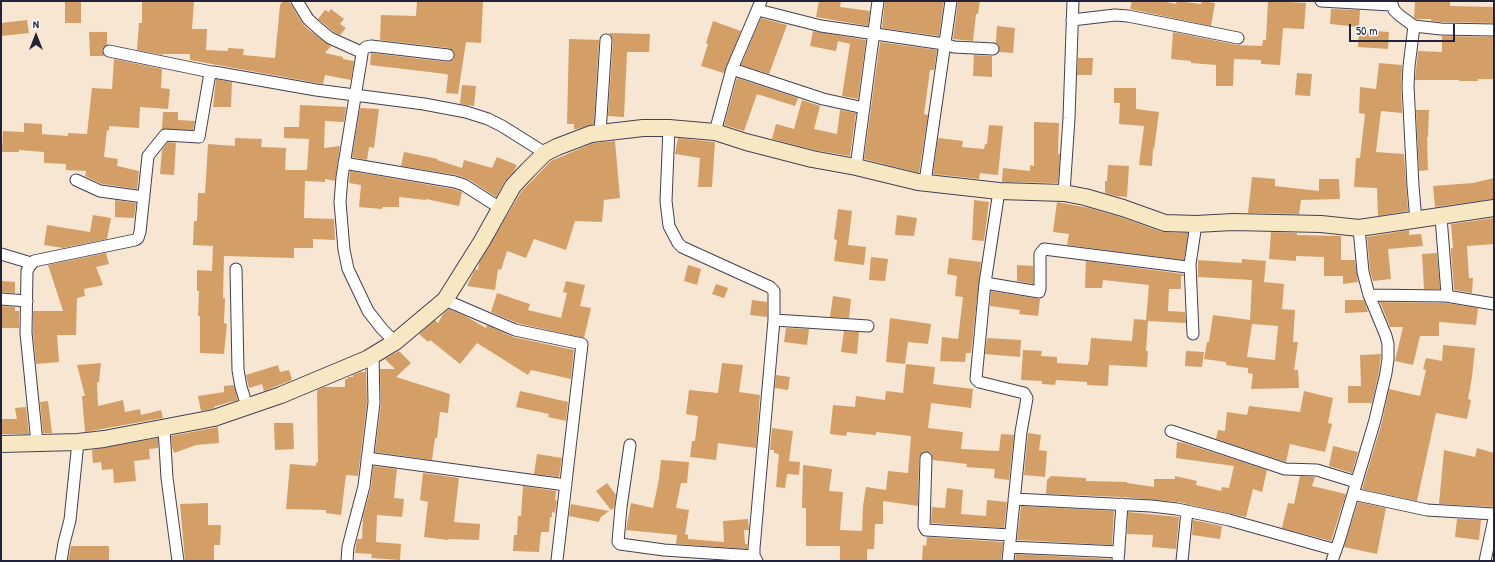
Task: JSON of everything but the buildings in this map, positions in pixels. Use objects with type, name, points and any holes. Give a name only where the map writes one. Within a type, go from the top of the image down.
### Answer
[{"type":"street","points":[[297,1],[308,19],[330,38],[362,52]]},
{"type":"street","points":[[856,167],[878,1]]},
{"type":"street","points":[[925,182],[951,1]]},
{"type":"street","points":[[1064,193],[1069,118],[1073,1]]},
{"type":"street","points":[[1321,1],[1391,3],[1399,15],[1414,26],[1441,29],[1494,30]]},
{"type":"street","points":[[715,132],[732,69],[759,5],[821,26],[944,44],[954,47],[993,49]]},
{"type":"street","points":[[1072,20],[1115,15],[1128,16],[1238,38]]},
{"type":"street","points":[[1414,26],[1408,86],[1416,221]]},
{"type":"street","points":[[600,133],[606,40]]},
{"type":"street","points":[[395,342],[382,329],[368,311],[348,269],[344,250],[340,202],[342,177],[362,52],[366,47],[371,46],[448,55]]},
{"type":"street","points":[[109,51],[211,72],[316,90],[424,104],[466,112],[488,119],[502,126],[545,153]]},
{"type":"street","points":[[732,69],[824,99],[864,108]]},
{"type":"street","points":[[37,443],[26,333],[27,271],[31,263],[34,261],[135,240],[140,232],[148,156],[163,136],[197,138],[200,136],[209,75],[211,72]]},
{"type":"street","points":[[1,444],[78,442],[104,439],[164,429],[214,418],[281,395],[367,359],[395,342],[445,300],[482,241],[513,186],[545,153],[584,137],[600,133],[643,128],[669,128],[715,132],[746,142],[812,159],[925,182],[999,191],[1064,193],[1123,208],[1165,223],[1196,224],[1233,222],[1306,224],[1359,228],[1416,221],[1494,208]]},
{"type":"street","points":[[630,445],[621,507],[618,542],[620,544],[756,559],[761,458],[774,320],[774,294],[770,287],[682,247],[673,235],[669,226],[666,201],[669,128]]},
{"type":"street","points":[[344,163],[455,182],[464,185],[500,208]]},
{"type":"street","points":[[76,180],[100,191],[144,197]]},
{"type":"street","points":[[999,191],[985,283],[976,379],[979,382],[1024,393],[1027,398],[1021,432],[1008,561]]},
{"type":"street","points":[[1441,217],[1447,292],[1446,296]]},
{"type":"street","points":[[1193,334],[1190,264],[1196,224]]},
{"type":"street","points":[[1332,561],[1375,420],[1388,359],[1388,344],[1386,336],[1368,295],[1363,272],[1359,228]]},
{"type":"street","points":[[985,283],[1039,292],[1040,254],[1044,249],[1185,267],[1190,264]]},
{"type":"street","points":[[1,254],[31,263]]},
{"type":"street","points":[[236,268],[238,370],[241,387],[247,406]]},
{"type":"street","points":[[1368,295],[1446,296],[1494,304]]},
{"type":"street","points":[[1,299],[27,301]]},
{"type":"street","points":[[445,300],[515,330],[582,344],[557,560]]},
{"type":"street","points":[[774,320],[868,326]]},
{"type":"street","points":[[347,561],[348,547],[364,486],[374,403],[373,355]]},
{"type":"street","points":[[164,429],[167,478],[178,561]]},
{"type":"street","points":[[1171,431],[1285,468],[1317,470],[1356,482]]},
{"type":"street","points":[[61,561],[70,520],[78,442]]},
{"type":"street","points":[[367,458],[566,485]]},
{"type":"street","points":[[926,458],[924,526],[926,530],[1010,536]]},
{"type":"street","points":[[1353,494],[1427,510],[1494,514]]},
{"type":"street","points":[[1014,499],[1122,504],[1187,511],[1229,520],[1336,550]]},
{"type":"street","points":[[1009,547],[1119,557],[1122,504]]},
{"type":"street","points":[[1182,561],[1187,511]]},
{"type":"street","points":[[1486,561],[1494,519]]}]
